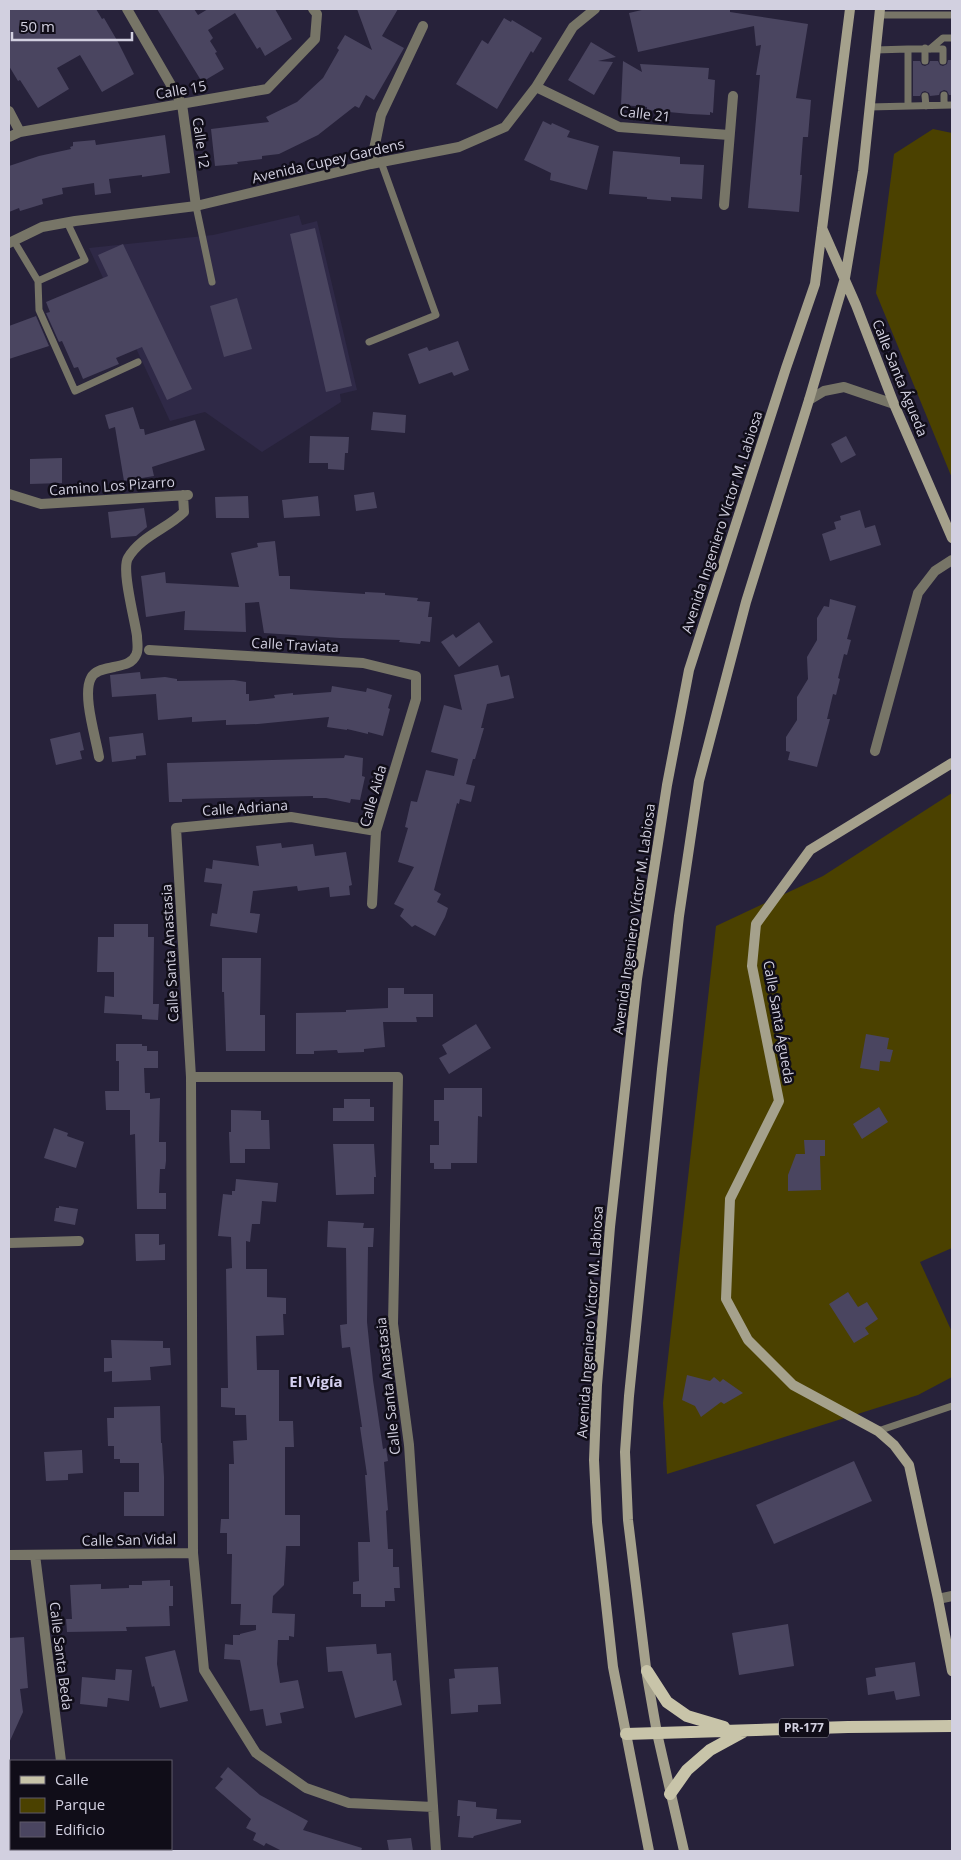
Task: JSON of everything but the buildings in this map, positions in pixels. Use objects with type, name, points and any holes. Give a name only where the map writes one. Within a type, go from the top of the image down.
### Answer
[{"type":"main road","name":"Avenida Ingeniero Víctor M. Labiosa","points":[[649,1851],[613,1667],[597,1522],[594,1460],[597,1386],[610,1227],[637,979],[666,785],[690,670],[786,368],[815,284],[850,9]]},
{"type":"main road","points":[[684,1851],[656,1733],[628,1520],[625,1452],[629,1396],[679,916],[699,781],[746,602],[845,278],[863,171],[879,12]]},
{"type":"main road","name":"Calle Santa Águeda","points":[[822,227],[845,278],[894,404],[952,538]]},
{"type":"main road","name":"Calle Santa Águeda","points":[[952,763],[810,850],[756,924],[752,966],[779,1100],[730,1199],[726,1299],[748,1340],[793,1385],[878,1431],[894,1445],[909,1465],[952,1671]]},
{"type":"main road","points":[[647,1671],[667,1702],[687,1716],[740,1730]]},
{"type":"main road","name":"PR-177","points":[[626,1734],[952,1726]]},
{"type":"main road","points":[[670,1794],[687,1770],[710,1750],[740,1730]]},
{"type":"street","name":"Calle 12","points":[[127,9],[182,104],[196,206]]},
{"type":"street","name":"Avenida Cupey Gardens","points":[[11,242],[42,227],[67,222],[196,206],[376,163],[459,147],[506,127],[536,87],[573,27],[596,9]]},
{"type":"street","name":"Calle 15","points":[[9,137],[20,132],[267,89],[314,39],[315,12]]},
{"type":"street","points":[[376,163],[381,114],[423,26]]},
{"type":"street","name":"Calle 21","points":[[536,87],[618,127],[729,135]]},
{"type":"street","points":[[724,205],[733,96]]},
{"type":"street","points":[[9,111],[20,132]]},
{"type":"street","points":[[809,400],[824,391],[844,387],[894,404]]},
{"type":"street","name":"Camino Los Pizarro","points":[[9,494],[41,504],[186,495],[184,512],[177,519],[136,546],[127,560],[125,571],[138,646],[137,654],[128,664],[98,671],[91,678],[87,694],[99,757]]},
{"type":"street","points":[[875,751],[918,592],[935,571],[952,560]]},
{"type":"street","name":"Calle Traviata","points":[[149,650],[363,663],[416,676],[416,699]]},
{"type":"street","name":"Calle Aida","points":[[372,904],[376,831],[416,699]]},
{"type":"street","name":"Calle Adriana","points":[[176,828],[291,817],[376,831]]},
{"type":"street","name":"Calle Santa Anastasia","points":[[176,828],[191,1077],[193,1553]]},
{"type":"street","name":"Calle Santa Anastasia","points":[[191,1077],[398,1077],[393,1324],[409,1445],[436,1851]]},
{"type":"street","points":[[9,1243],[79,1241]]},
{"type":"street","name":"Calle San Vidal","points":[[9,1555],[193,1553],[204,1670],[256,1753],[306,1788],[349,1803],[433,1807]]},
{"type":"street","name":"Calle Santa Beda","points":[[35,1555],[61,1760]]},
{"type":"street","points":[[938,1600],[952,1596]]},
{"type":"lane","points":[[879,12],[952,15]]},
{"type":"lane","points":[[925,61],[928,48],[943,38],[952,38]]},
{"type":"lane","points":[[908,49],[908,106]]},
{"type":"lane","points":[[875,50],[943,49],[943,61]]},
{"type":"lane","points":[[944,95],[944,106]]},
{"type":"lane","points":[[925,96],[926,106]]},
{"type":"lane","points":[[869,107],[952,105]]},
{"type":"lane","points":[[369,342],[436,315],[376,163]]},
{"type":"lane","points":[[196,206],[212,282]]},
{"type":"lane","points":[[38,281],[85,260],[67,222]]},
{"type":"lane","points":[[11,242],[38,281],[39,310],[75,391],[138,362]]},
{"type":"lane","points":[[878,1431],[952,1406]]},
{"type":"shaded area","points":[[299,215],[302,225],[317,221],[357,390],[340,394],[341,402],[262,452],[205,412],[170,421],[89,248],[213,235]]},
{"type":"green space","points":[[933,129],[952,133],[952,478],[876,293],[894,154]]},
{"type":"green space","points":[[952,793],[952,1248],[920,1262],[952,1332],[952,1377],[918,1395],[667,1474],[663,1403],[716,926],[823,876]]},
{"type":"district","name":"El Vigía","points":[[316,1382]]}]
